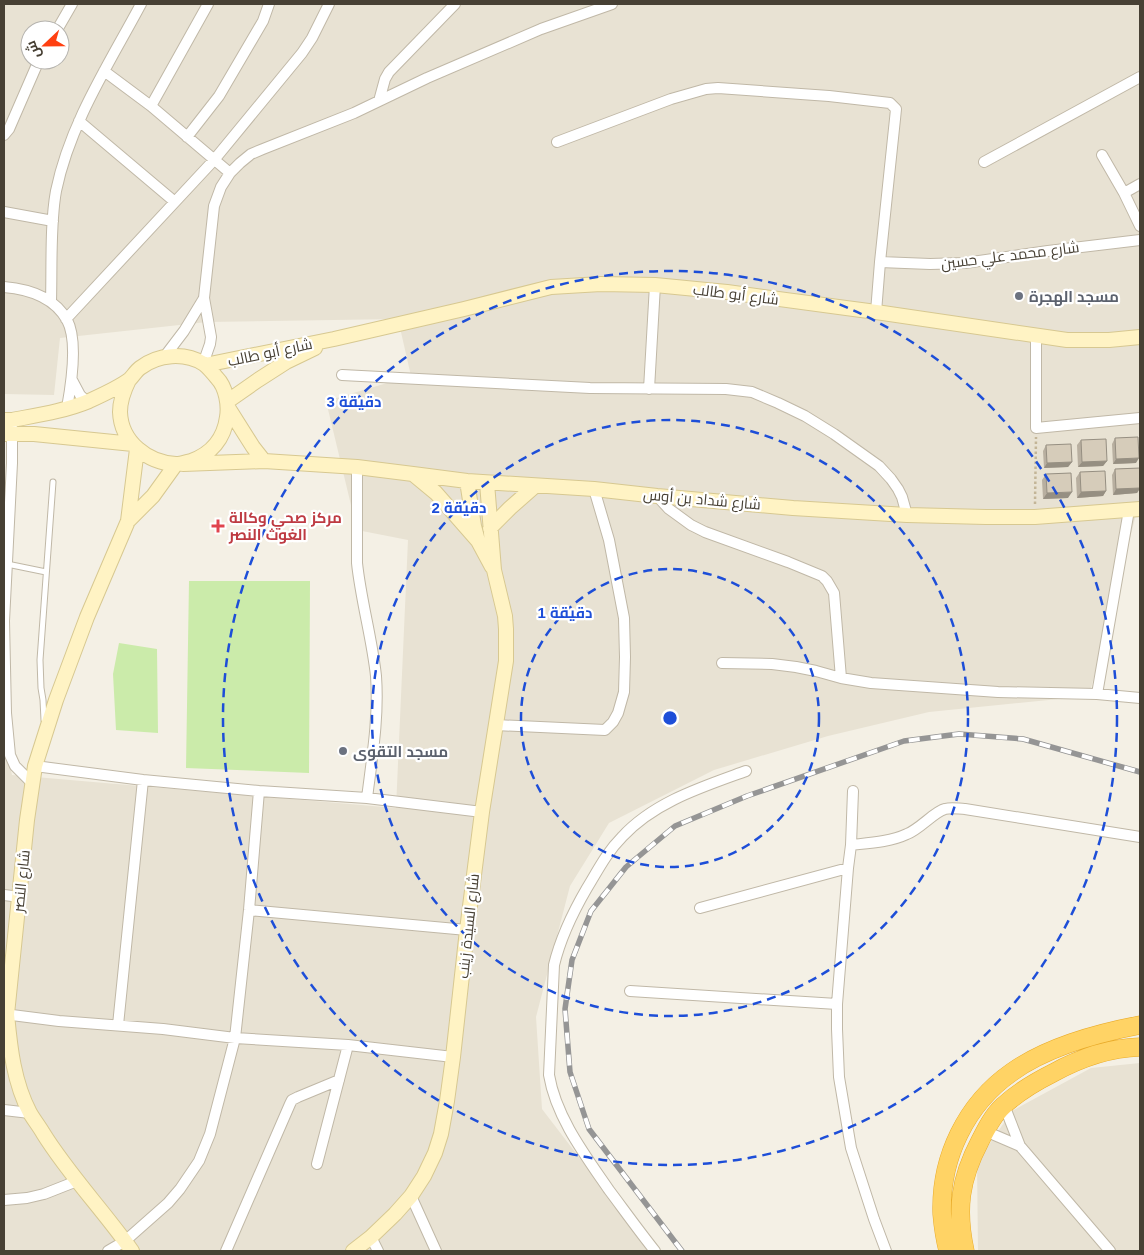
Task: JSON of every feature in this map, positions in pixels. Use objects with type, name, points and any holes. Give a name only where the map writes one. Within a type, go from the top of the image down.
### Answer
[{"type":"highway","points":[[948,1251],[942,1212],[945,1174],[957,1137],[972,1110],[997,1084],[1032,1060],[1074,1042],[1140,1025]]},
{"type":"highway","points":[[965,1251],[961,1228],[961,1193],[970,1159],[996,1113],[1036,1082],[1062,1068],[1097,1054],[1140,1047]]},
{"type":"street","points":[[63,20],[72,4]]},
{"type":"street","points":[[51,301],[54,207],[60,177],[79,121],[141,4]]},
{"type":"street","points":[[151,106],[208,4]]},
{"type":"street","points":[[187,137],[219,96],[263,21],[270,4]]},
{"type":"street","points":[[66,319],[214,160],[302,53],[312,38],[329,4]]},
{"type":"street","points":[[379,101],[389,72],[455,4]]},
{"type":"street","points":[[204,364],[211,336],[204,298],[214,206],[221,187],[230,173],[240,163],[251,154],[275,143],[354,113],[427,78],[541,29],[612,4]]},
{"type":"street","points":[[4,135],[9,129],[35,70]]},
{"type":"street","points":[[104,72],[151,106],[230,173]]},
{"type":"street","points":[[984,162],[1140,77]]},
{"type":"street","points":[[557,142],[671,99],[718,88],[829,96],[890,103],[896,109],[876,312]]},
{"type":"street","points":[[79,121],[175,202]]},
{"type":"street","points":[[1102,155],[1140,226]]},
{"type":"street","points":[[1124,194],[1140,184]]},
{"type":"street","points":[[4,212],[53,221]]},
{"type":"street","name":"شارع محمد علي حسين","points":[[880,262],[965,263],[1140,240]]},
{"type":"street","name":"شارع أبو طالب","points":[[204,364],[334,339],[551,287],[601,284],[655,285],[727,292],[1068,340],[1088,341],[1140,337]]},
{"type":"street","points":[[649,389],[655,285]]},
{"type":"street","points":[[4,287],[35,293],[51,301],[66,319],[72,342],[72,380],[67,408]]},
{"type":"street","points":[[165,356],[184,331],[204,298]]},
{"type":"street","points":[[1036,336],[1036,428],[1140,418]]},
{"type":"street","name":"شارع أبو طالب","points":[[228,405],[258,380],[286,362],[334,339]]},
{"type":"street","points":[[228,405],[226,428],[216,445],[201,457],[179,464],[155,460],[135,447],[124,429],[120,412],[122,395],[129,380],[139,369],[151,361],[165,356],[184,356],[204,364],[220,381],[228,405],[253,447],[264,461]]},
{"type":"street","points":[[342,375],[590,388],[706,388],[752,392],[805,416],[878,466],[892,479],[898,489],[907,515]]},
{"type":"street","points":[[72,380],[80,395],[86,401],[89,401]]},
{"type":"street","points":[[32,783],[15,766],[10,754],[6,713],[4,621],[8,420],[67,408],[89,401],[129,380]]},
{"type":"street","points":[[8,434],[34,434],[135,447]]},
{"type":"street","name":"شارع النصر","points":[[129,1246],[52,1148],[30,1113],[21,1092],[13,1064],[5,1014],[35,766],[45,731],[87,617],[128,521],[135,447]]},
{"type":"street","name":"شارع شداد بن أوس","points":[[179,464],[264,461],[357,468],[487,483],[594,489],[794,508],[907,515],[1035,517],[1135,509]]},
{"type":"street","name":"شارع النصر","points":[[128,521],[179,464]]},
{"type":"street","points":[[357,468],[357,563],[372,652],[377,699],[367,798]]},
{"type":"street","points":[[413,474],[436,493],[478,541]]},
{"type":"street","name":"شارع السيدة زينب","points":[[467,481],[478,541],[484,555],[494,570]]},
{"type":"street","name":"شارع السيدة زينب","points":[[352,1251],[371,1237],[411,1196],[424,1176],[441,1134],[454,1057],[466,930],[482,812],[506,661],[505,616],[494,570],[487,483]]},
{"type":"street","points":[[490,528],[536,486]]},
{"type":"street","points":[[496,725],[606,730],[618,713],[624,692],[624,618],[609,540],[594,489]]},
{"type":"street","points":[[657,496],[669,509],[691,525],[705,532],[822,576],[834,593],[841,678]]},
{"type":"street","points":[[1096,694],[1135,509]]},
{"type":"street","points":[[722,663],[788,666],[871,683],[998,692],[1096,694],[1140,698]]},
{"type":"street","points":[[35,766],[143,780],[259,791],[367,798],[482,812]]},
{"type":"street","points":[[655,1251],[594,1168],[564,1122],[554,1098],[548,1075],[554,965],[560,942],[573,912],[602,863],[622,836],[650,813],[667,803],[702,786],[746,771]]},
{"type":"street","points":[[118,1025],[143,780]]},
{"type":"street","points":[[108,1251],[129,1246],[168,1203],[180,1189],[198,1161],[210,1134],[235,1038],[249,910],[259,791]]},
{"type":"street","points":[[853,791],[837,1039],[840,1077],[851,1148],[866,1198],[886,1251]]},
{"type":"street","points":[[850,845],[893,839],[916,831],[941,810],[948,808],[1140,837]]},
{"type":"street","points":[[700,908],[848,868]]},
{"type":"street","points":[[4,895],[20,897]]},
{"type":"street","points":[[249,910],[466,930]]},
{"type":"street","points":[[630,991],[838,1004]]},
{"type":"street","points":[[5,1014],[235,1038],[348,1045],[454,1057]]},
{"type":"street","points":[[317,1164],[348,1045]]},
{"type":"street","points":[[226,1251],[290,1104],[298,1097],[339,1080]]},
{"type":"street","points":[[1004,1105],[1020,1146],[1110,1251]]},
{"type":"street","points":[[4,1110],[30,1113]]},
{"type":"street","points":[[985,1131],[1020,1146]]},
{"type":"street","points":[[4,1200],[44,1194],[78,1182]]},
{"type":"street","points":[[411,1196],[436,1251]]},
{"type":"street","points":[[371,1237],[378,1251]]},
{"type":"lane","points":[[45,731],[40,660],[53,482]]},
{"type":"lane","points":[[5,564],[46,572]]},
{"type":"path","points":[[1035,517],[1036,428]]},
{"type":"shaded area","points":[[4,4],[1140,4],[1140,506],[1138,507],[1089,696],[929,712],[828,736],[714,770],[609,823],[570,886],[536,1017],[542,1109],[651,1251],[4,1251],[4,740],[12,775],[396,808],[408,540],[357,530],[326,401],[411,376],[398,319],[207,322],[60,338],[54,395],[4,394]]},
{"type":"shaded area","points":[[1140,1063],[1140,1251],[978,1251],[977,1162],[1012,1111],[1091,1068]]},
{"type":"green space","points":[[189,581],[310,581],[309,773],[186,768]]},
{"type":"green space","points":[[119,643],[157,649],[158,733],[116,730],[113,674]]},
{"type":"building","points":[[1138,437],[1139,458],[1116,459],[1115,438]]},
{"type":"building","points":[[1106,439],[1107,461],[1082,462],[1081,440]]},
{"type":"building","points":[[1071,444],[1072,462],[1047,463],[1046,445]]},
{"type":"building","points":[[1140,468],[1140,488],[1116,489],[1115,469]]},
{"type":"building","points":[[1105,471],[1106,491],[1081,492],[1080,472]]},
{"type":"building","points":[[1071,473],[1072,492],[1047,493],[1046,474]]},
{"type":"railway","points":[[682,1251],[589,1129],[570,1072],[565,1009],[572,960],[591,911],[626,867],[675,826],[747,796],[904,741],[959,734],[1023,739],[1140,772]]},
{"type":"place","name":"مسجد الهجرة","points":[[1019,296]]},
{"type":"place","name":"مركز صحي وكالة الغوث النصر","points":[[218,526]]},
{"type":"place","name":"مسجد التقوى","points":[[343,751]]}]
